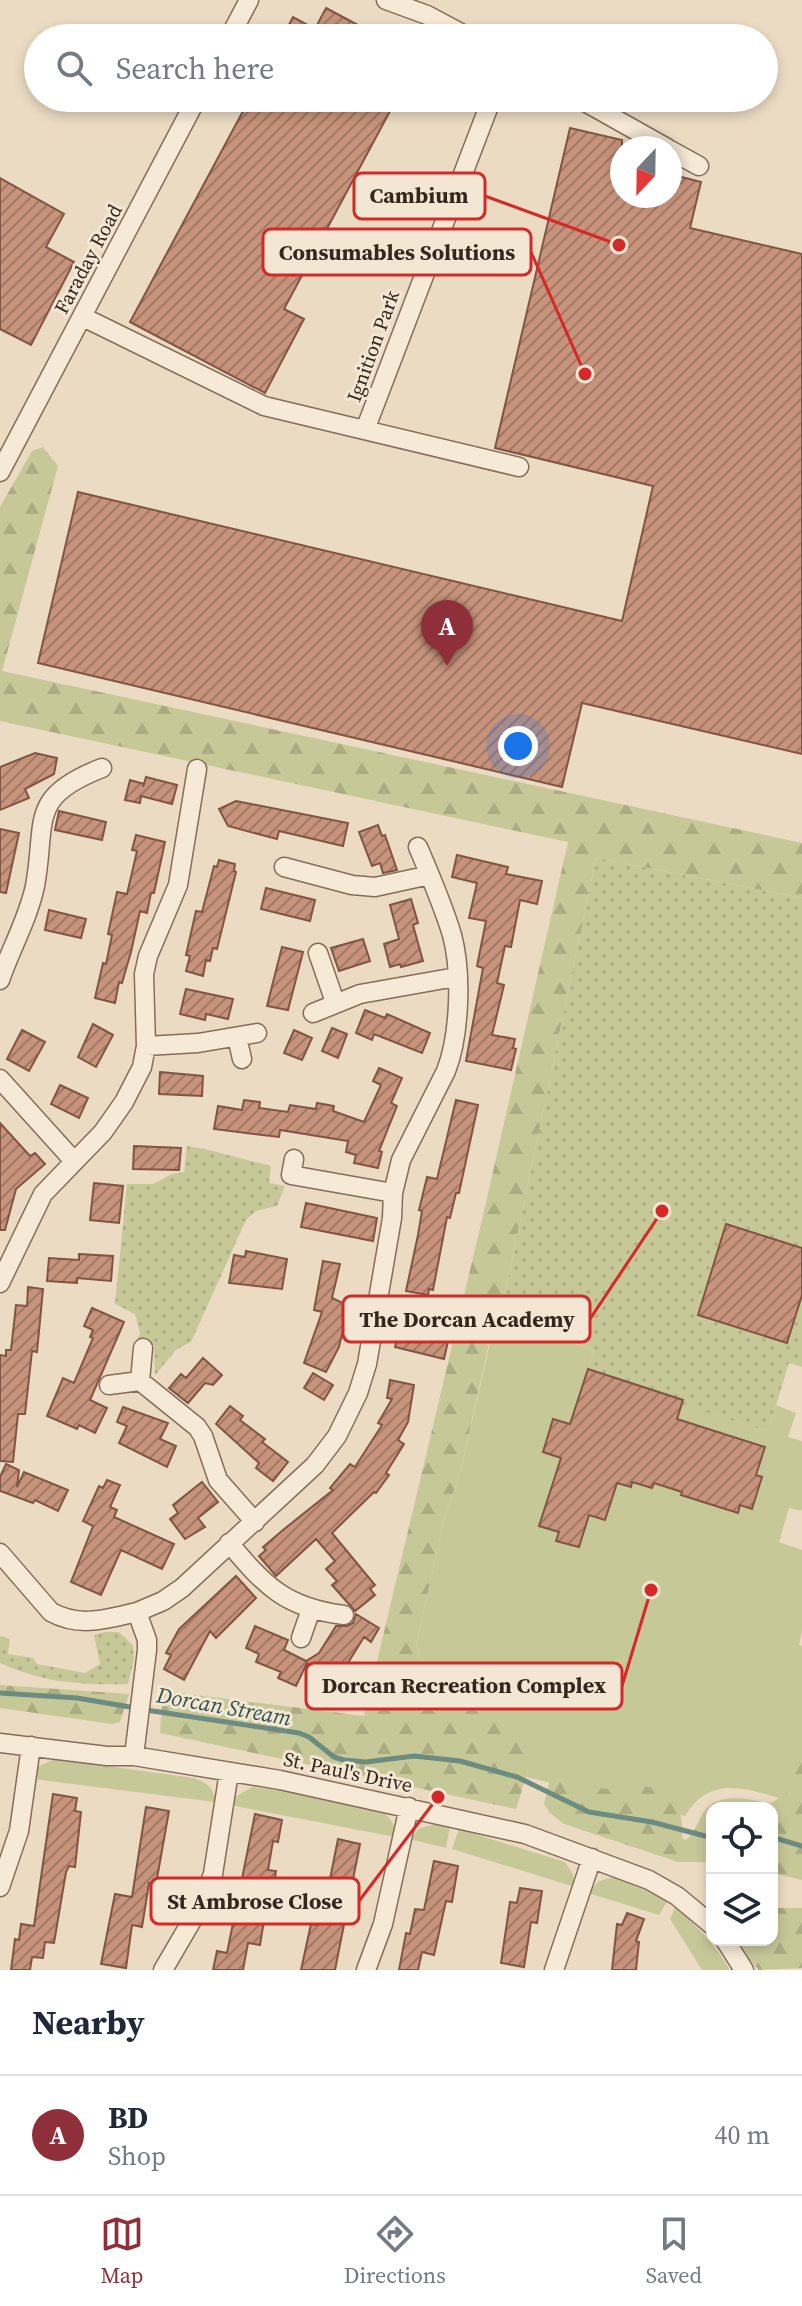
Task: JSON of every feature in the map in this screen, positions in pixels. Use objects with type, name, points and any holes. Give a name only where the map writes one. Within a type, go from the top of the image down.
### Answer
[{"type":"street","points":[[236,24],[249,0]]},
{"type":"street","points":[[386,0],[444,24]]},
{"type":"street","name":"Faraday Road","points":[[0,472],[8,436],[83,317],[190,112]]},
{"type":"street","name":"Ignition Park","points":[[365,430],[487,112]]},
{"type":"street","points":[[603,112],[646,136]]},
{"type":"street","points":[[682,156],[699,166]]},
{"type":"street","name":"Ignition Park","points":[[83,317],[249,400],[519,467]]},
{"type":"street","points":[[74,758],[79,777]]},
{"type":"street","points":[[0,980],[32,894],[42,818],[54,795],[79,777],[102,768]]},
{"type":"street","points":[[0,1283],[43,1194],[103,1132],[124,1102],[142,1067],[146,1046],[144,974],[152,945],[178,885],[197,769]]},
{"type":"street","points":[[0,1553],[51,1612],[62,1618],[88,1622],[137,1612],[163,1601],[182,1588],[327,1452],[352,1407],[367,1364],[392,1218],[393,1193],[401,1160],[452,1056],[457,1026],[452,936],[418,847]]},
{"type":"street","points":[[284,867],[352,885],[375,887],[430,875]]},
{"type":"street","points":[[318,953],[335,1002]]},
{"type":"street","points":[[313,1013],[335,1002],[381,989],[456,977]]},
{"type":"street","points":[[146,1046],[173,1046],[257,1033]]},
{"type":"street","points":[[237,1037],[242,1059]]},
{"type":"street","points":[[0,1079],[73,1160]]},
{"type":"street","points":[[294,1159],[291,1175],[393,1193]]},
{"type":"street","points":[[140,1381],[143,1348]]},
{"type":"street","points":[[109,1385],[140,1381],[197,1427],[218,1480],[255,1522]]},
{"type":"street","points":[[229,1543],[274,1592],[311,1609],[344,1615]]},
{"type":"street","points":[[301,1638],[311,1609]]},
{"type":"street","points":[[134,1756],[147,1640],[137,1612]]},
{"type":"street","name":"St. Paul's Drive","points":[[0,1743],[107,1756],[134,1756],[229,1772],[409,1807],[525,1834],[664,1888],[706,1920]]},
{"type":"street","points":[[0,1887],[19,1831],[31,1746]]},
{"type":"street","points":[[163,1970],[193,1922],[213,1874],[229,1772]]},
{"type":"street","points":[[366,1970],[383,1924],[409,1807]]},
{"type":"street","points":[[554,1970],[592,1858]]},
{"type":"street","points":[[729,1946],[744,1970]]},
{"type":"green space","points":[[43,447],[58,466],[2,671],[802,843],[802,898],[596,858],[500,1318],[495,1317],[460,1473],[445,1516],[416,1645],[430,1677],[458,1703],[538,1738],[516,1809],[160,1733],[163,1691],[364,1716],[568,842],[0,721],[0,507],[32,451]]},
{"type":"green space","points":[[596,858],[802,898],[802,1367],[789,1363],[768,1431],[681,1405],[682,1399],[588,1369],[594,1350],[500,1318]]},
{"type":"green space","points":[[187,1146],[271,1166],[269,1183],[285,1186],[277,1206],[256,1211],[246,1220],[191,1342],[177,1349],[155,1375],[154,1345],[135,1345],[140,1333],[135,1314],[115,1304],[127,1184],[153,1184],[172,1174],[184,1172]]},
{"type":"green space","points":[[496,1317],[594,1350],[588,1370],[683,1400],[682,1405],[768,1431],[776,1405],[796,1413],[788,1437],[802,1441],[802,1509],[789,1508],[779,1542],[802,1550],[802,1631],[799,1645],[802,1646],[802,1805],[754,1791],[723,1789],[709,1792],[685,1816],[526,1777],[537,1738],[458,1703],[430,1677],[416,1645]]},
{"type":"green space","points":[[119,1632],[133,1645],[134,1659],[128,1684],[62,1681],[32,1675],[0,1663],[0,1636],[10,1639],[8,1654],[33,1658],[37,1664],[85,1673],[100,1664],[94,1635]]},
{"type":"green space","points":[[0,1685],[129,1694],[120,1722],[112,1724],[0,1708]]},
{"type":"green space","points":[[802,1750],[802,1880],[778,1874],[778,1802],[773,1802],[790,1791]]},
{"type":"green space","points":[[55,1759],[194,1778],[209,1786],[215,1802],[33,1779],[39,1766]]},
{"type":"green space","points":[[551,1775],[598,1788],[636,1786],[661,1791],[679,1810],[682,1838],[686,1840],[706,1810],[706,1862],[678,1862],[564,1824],[544,1804]]},
{"type":"green space","points":[[252,1787],[293,1791],[382,1811],[392,1822],[395,1837],[230,1805],[237,1796]]},
{"type":"green space","points":[[734,1798],[764,1802],[716,1802]]},
{"type":"green space","points":[[435,1824],[450,1826],[446,1848],[409,1839],[420,1828]]},
{"type":"green space","points":[[459,1829],[565,1862],[573,1874],[575,1887],[452,1849]]},
{"type":"green space","points":[[614,1877],[668,1900],[659,1915],[588,1893],[599,1881]]},
{"type":"green space","points":[[675,1907],[706,1936],[706,1946],[714,1946],[730,1970],[702,1970],[670,1919]]},
{"type":"green space","points":[[778,1908],[802,1908],[802,1968],[759,1970],[737,1946],[778,1946]]},
{"type":"building","points":[[326,8],[356,24],[318,24]]},
{"type":"building","points":[[293,17],[306,24],[289,24]]},
{"type":"building","points":[[242,112],[390,112],[284,309],[304,319],[265,393],[130,322]]},
{"type":"building","points":[[570,128],[610,137],[610,208],[682,208],[682,177],[701,182],[690,228],[802,254],[802,754],[582,703],[562,787],[38,663],[78,492],[622,621],[653,486],[495,448]]},
{"type":"building","points":[[0,178],[64,214],[46,247],[74,262],[31,345],[0,329]]},
{"type":"building","points":[[35,753],[57,758],[54,774],[25,789],[29,798],[0,810],[0,767]]},
{"type":"building","points":[[146,777],[177,785],[172,804],[141,796],[140,803],[125,800],[130,780],[144,784]]},
{"type":"building","points":[[236,801],[348,823],[343,846],[279,831],[277,839],[228,826],[219,809]]},
{"type":"building","points":[[59,811],[106,822],[102,840],[55,830]]},
{"type":"building","points":[[378,825],[382,836],[385,835],[397,870],[383,873],[380,863],[372,866],[359,832]]},
{"type":"building","points":[[0,829],[19,833],[6,893],[0,892]]},
{"type":"building","points":[[136,835],[165,842],[154,893],[151,893],[147,913],[140,911],[115,1003],[95,998],[103,963],[106,964],[112,935],[108,934],[117,892],[127,894],[137,851],[132,850]]},
{"type":"building","points":[[457,855],[508,867],[506,874],[542,881],[537,904],[520,900],[511,947],[505,946],[497,983],[504,985],[492,1035],[515,1039],[511,1070],[466,1061],[483,968],[477,966],[486,921],[469,918],[477,883],[452,877]]},
{"type":"building","points":[[219,860],[235,864],[236,872],[217,949],[213,948],[210,961],[206,960],[203,976],[186,971],[190,956],[186,955],[196,911],[202,912],[214,866],[217,867]]},
{"type":"building","points":[[266,888],[315,900],[310,921],[261,909]]},
{"type":"building","points":[[411,899],[418,923],[413,925],[423,961],[390,967],[384,944],[399,939],[390,905]]},
{"type":"building","points":[[49,910],[86,919],[81,938],[45,930]]},
{"type":"building","points":[[363,939],[370,961],[339,971],[331,948]]},
{"type":"building","points":[[282,947],[303,952],[288,1010],[267,1006]]},
{"type":"building","points":[[186,989],[233,999],[228,1019],[206,1014],[205,1020],[180,1014]]},
{"type":"building","points":[[365,1010],[385,1018],[387,1014],[430,1033],[422,1053],[374,1034],[372,1040],[356,1033]]},
{"type":"building","points":[[93,1024],[113,1035],[96,1067],[78,1057]]},
{"type":"building","points":[[332,1028],[347,1034],[338,1058],[322,1051]]},
{"type":"building","points":[[22,1030],[45,1042],[29,1071],[7,1059]]},
{"type":"building","points":[[294,1030],[312,1038],[302,1060],[284,1053]]},
{"type":"building","points":[[379,1068],[402,1078],[391,1103],[397,1106],[379,1151],[382,1152],[378,1168],[354,1163],[356,1155],[346,1152],[348,1141],[280,1130],[279,1137],[214,1129],[218,1106],[242,1110],[244,1100],[260,1102],[259,1108],[288,1112],[290,1105],[316,1109],[317,1103],[334,1106],[333,1111],[364,1122],[381,1085],[373,1081]]},
{"type":"building","points":[[160,1072],[203,1076],[202,1096],[159,1094]]},
{"type":"building","points":[[60,1085],[88,1098],[79,1118],[51,1104]]},
{"type":"building","points":[[456,1100],[478,1105],[459,1193],[456,1193],[450,1218],[447,1217],[433,1290],[429,1289],[428,1295],[406,1291],[427,1177],[437,1179]]},
{"type":"building","points":[[0,1123],[30,1156],[35,1153],[45,1164],[16,1189],[5,1230],[0,1230]]},
{"type":"building","points":[[134,1146],[181,1148],[179,1170],[133,1169]]},
{"type":"building","points":[[94,1183],[123,1186],[119,1223],[90,1220]]},
{"type":"building","points":[[306,1203],[377,1218],[373,1241],[301,1227]]},
{"type":"building","points":[[726,1224],[802,1248],[802,1295],[787,1343],[698,1315]]},
{"type":"building","points":[[246,1251],[287,1259],[282,1289],[229,1283],[234,1255],[245,1257]]},
{"type":"building","points":[[79,1254],[113,1256],[111,1281],[77,1278],[77,1283],[47,1281],[49,1258],[79,1260]]},
{"type":"building","points":[[323,1261],[340,1264],[332,1298],[349,1306],[339,1347],[326,1372],[304,1363],[322,1312],[314,1310]]},
{"type":"building","points":[[28,1287],[43,1289],[37,1352],[32,1351],[25,1414],[18,1414],[13,1462],[0,1461],[0,1355],[6,1356],[6,1350],[11,1350],[16,1305],[27,1306]]},
{"type":"building","points":[[92,1308],[124,1322],[90,1400],[107,1408],[95,1433],[47,1416],[63,1378],[74,1383],[93,1338],[90,1337],[93,1330],[84,1326]]},
{"type":"building","points":[[413,1322],[438,1327],[436,1335],[449,1337],[444,1359],[395,1347],[400,1327],[411,1330]]},
{"type":"building","points":[[203,1358],[222,1375],[213,1385],[205,1383],[188,1403],[169,1388],[181,1374],[186,1378]]},
{"type":"building","points":[[588,1369],[683,1400],[677,1419],[765,1447],[756,1475],[762,1477],[752,1509],[740,1505],[738,1513],[654,1483],[652,1488],[632,1482],[631,1487],[617,1483],[605,1520],[589,1515],[579,1547],[556,1541],[559,1532],[539,1526],[561,1458],[543,1452],[553,1419],[570,1424]]},
{"type":"building","points":[[313,1373],[333,1385],[324,1400],[304,1388]]},
{"type":"building","points":[[390,1380],[414,1385],[408,1422],[398,1440],[404,1444],[376,1493],[332,1533],[375,1585],[370,1589],[375,1595],[355,1611],[332,1585],[337,1581],[326,1569],[335,1561],[316,1539],[276,1576],[259,1556],[266,1550],[263,1547],[333,1490],[330,1488],[350,1464],[355,1467],[382,1425],[378,1423],[392,1399],[387,1398]]},
{"type":"building","points":[[230,1406],[243,1416],[240,1420],[265,1439],[262,1442],[288,1462],[273,1481],[256,1468],[259,1463],[216,1424]]},
{"type":"building","points":[[123,1407],[168,1423],[160,1439],[176,1446],[167,1467],[119,1443],[127,1426],[117,1422]]},
{"type":"building","points":[[6,1464],[19,1470],[17,1487],[24,1472],[68,1490],[58,1511],[35,1500],[33,1503],[0,1491],[0,1477]]},
{"type":"building","points":[[107,1480],[120,1485],[110,1507],[117,1510],[114,1517],[174,1544],[162,1569],[121,1550],[101,1595],[71,1582],[93,1526],[83,1521],[99,1486],[103,1488]]},
{"type":"building","points":[[202,1482],[218,1502],[198,1518],[205,1527],[185,1539],[170,1519],[178,1513],[173,1505]]},
{"type":"building","points":[[236,1576],[256,1598],[216,1638],[210,1631],[184,1680],[164,1669],[171,1655],[166,1653],[179,1629]]},
{"type":"building","points":[[356,1614],[379,1628],[371,1642],[364,1637],[346,1666],[351,1675],[339,1683],[336,1678],[320,1686],[307,1663],[296,1686],[278,1678],[281,1672],[256,1662],[259,1654],[246,1648],[255,1626],[288,1640],[284,1650],[306,1661],[319,1653],[336,1626],[353,1623]]},
{"type":"building","points":[[53,1794],[77,1798],[75,1811],[81,1812],[75,1867],[69,1866],[66,1872],[54,1943],[45,1942],[43,1958],[32,1957],[30,1970],[11,1970],[15,1939],[19,1940],[21,1924],[34,1926]]},
{"type":"building","points":[[146,1807],[169,1811],[156,1884],[149,1883],[142,1927],[132,1925],[126,1968],[101,1964],[115,1894],[132,1897]]},
{"type":"building","points":[[255,1814],[282,1820],[278,1842],[273,1841],[268,1870],[276,1871],[260,1945],[248,1943],[243,1970],[213,1970],[217,1951],[227,1953]]},
{"type":"building","points":[[338,1839],[360,1844],[335,1970],[301,1970],[311,1924],[316,1925],[318,1918],[322,1919]]},
{"type":"building","points":[[434,1861],[458,1866],[452,1902],[446,1901],[434,1955],[422,1952],[418,1970],[399,1970],[406,1933],[410,1934],[415,1909],[424,1910]]},
{"type":"building","points":[[520,1888],[542,1891],[537,1923],[531,1922],[524,1967],[501,1963],[510,1902],[517,1903]]},
{"type":"building","points":[[627,1913],[644,1919],[636,1941],[639,1942],[636,1970],[612,1970],[617,1924],[622,1925]]},
{"type":"waterway","name":"Dorcan Stream","points":[[0,1693],[77,1698],[136,1708]]},
{"type":"waterway","name":"Dorcan Stream","points":[[146,1710],[299,1733],[334,1757],[344,1760],[366,1762],[414,1756],[460,1761],[517,1777],[589,1812],[652,1822],[706,1836]]},
{"type":"waterway","name":"Dorcan Stream","points":[[778,1839],[802,1846]]},
{"type":"place","name":"Cambium","points":[[619,245]]},
{"type":"place","name":"Consumables Solutions","points":[[585,374]]},
{"type":"place","name":"BD","points":[[447,666]]},
{"type":"place","name":"The Dorcan Academy","points":[[662,1211]]},
{"type":"place","name":"Dorcan Recreation Complex","points":[[651,1590]]},
{"type":"place","name":"St Ambrose Close","points":[[438,1797]]}]
